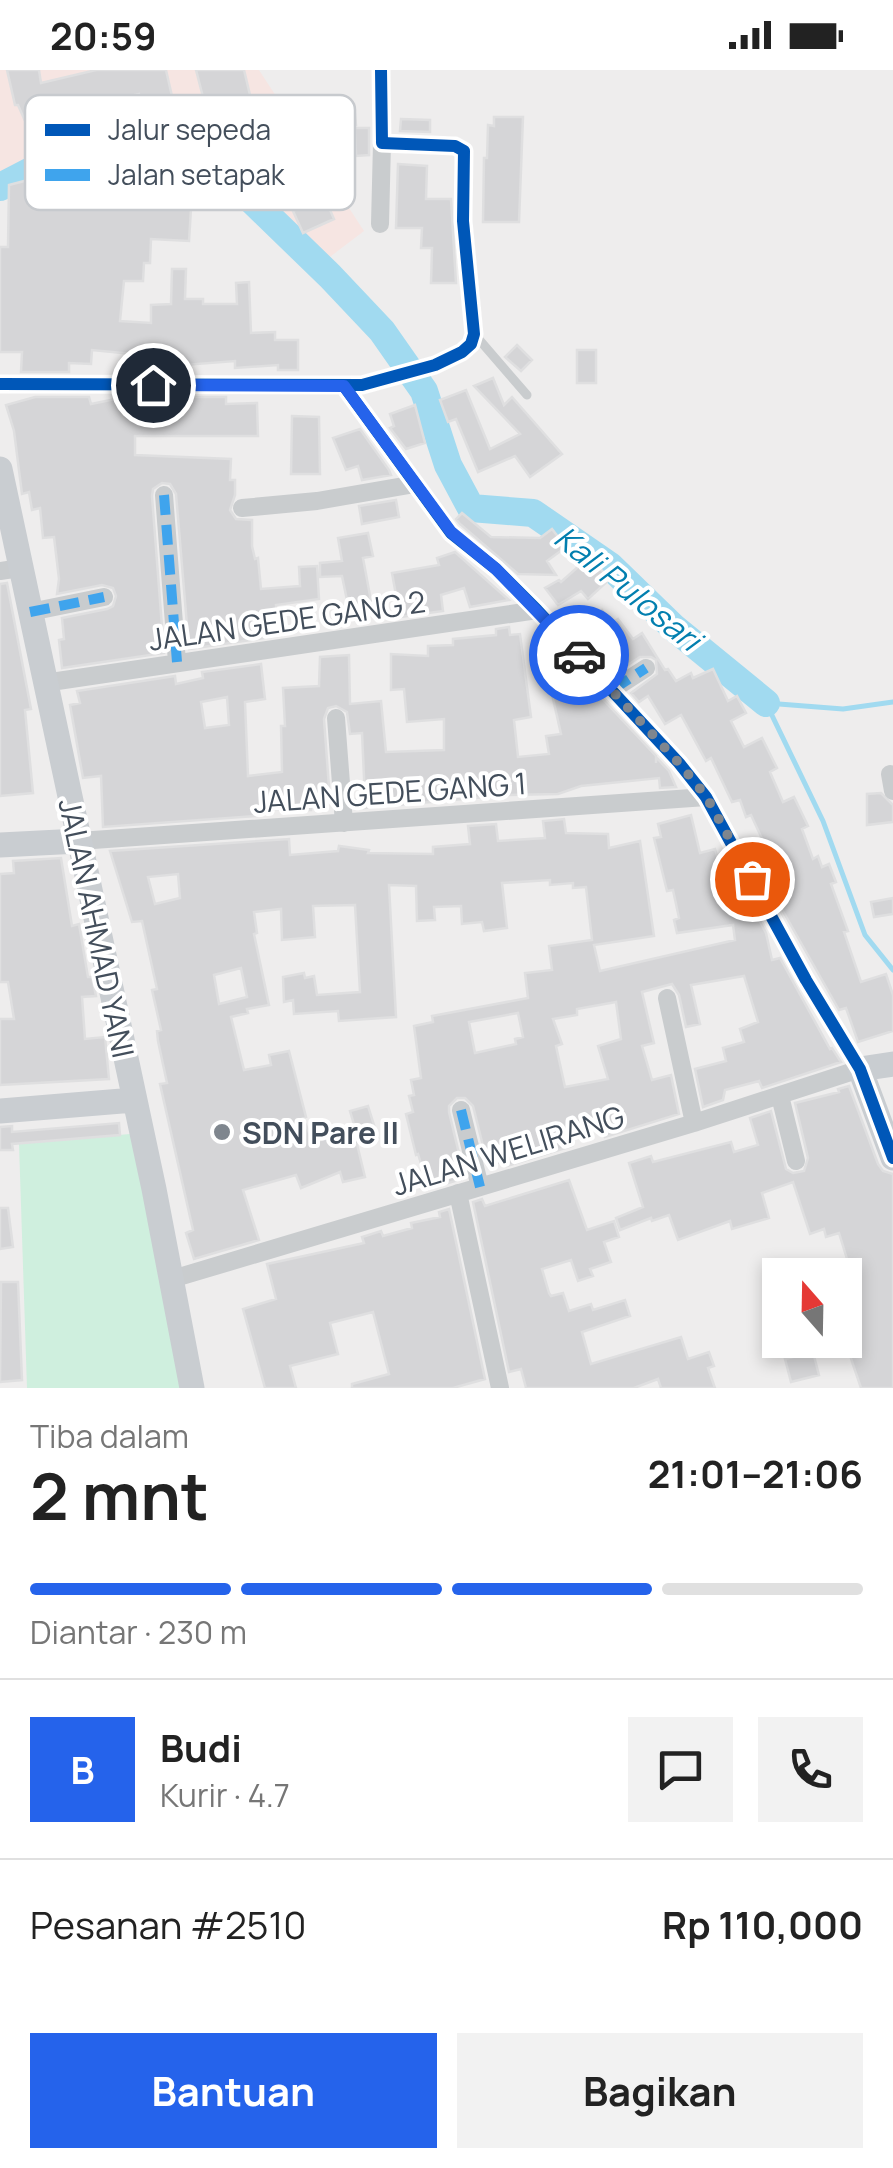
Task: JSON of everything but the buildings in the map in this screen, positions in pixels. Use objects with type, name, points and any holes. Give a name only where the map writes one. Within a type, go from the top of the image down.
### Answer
[{"type":"main road","name":"JALAN AHMAD YANI","points":[[0,469],[10,569],[30,612],[192,1388]]},
{"type":"main road","points":[[0,845],[79,841]]},
{"type":"main road","points":[[893,1064],[860,1069],[893,1158]]},
{"type":"main road","points":[[0,1111],[134,1100]]},
{"type":"street","points":[[380,70],[380,224]]},
{"type":"street","points":[[0,384],[344,386],[435,365],[469,343],[462,148],[382,143]]},
{"type":"street","points":[[344,386],[451,532],[537,610],[706,796],[806,980],[860,1069]]},
{"type":"street","points":[[242,508],[316,501],[414,484]]},
{"type":"street","points":[[164,495],[176,662]]},
{"type":"street","points":[[30,612],[104,597]]},
{"type":"street","name":"JALAN GEDE GANG 2","points":[[44,683],[537,610]]},
{"type":"street","points":[[612,690],[646,668]]},
{"type":"street","points":[[336,718],[344,823]]},
{"type":"street","name":"JALAN GEDE GANG 1","points":[[79,841],[706,796]]},
{"type":"street","points":[[666,998],[694,1122]]},
{"type":"street","name":"JALAN WELIRANG","points":[[172,1279],[860,1069]]},
{"type":"street","points":[[780,1096],[796,1161]]},
{"type":"street","points":[[461,1110],[480,1187]]},
{"type":"street","points":[[458,1193],[500,1388]]},
{"type":"lane","points":[[469,343],[527,394]]},
{"type":"shaded area","points":[[0,70],[259,70],[275,95],[25,95],[25,162],[0,173]]},
{"type":"shaded area","points":[[250,210],[350,210],[364,231],[314,269]]},
{"type":"green space","points":[[141,1133],[192,1388],[27,1388],[19,1144]]},
{"type":"waterway","name":"Kali Pulosari","points":[[0,187],[25,174]]},
{"type":"waterway","name":"Kali Pulosari","points":[[262,210],[382,331],[424,391],[448,465],[471,508],[533,513],[610,566],[673,627],[766,703]]},
{"type":"waterway","points":[[766,703],[843,709],[893,702]]},
{"type":"waterway","points":[[766,703],[823,821],[865,935],[893,970]]},
{"type":"marked path","points":[[164,495],[177,662]]},
{"type":"marked path","points":[[30,612],[104,597]]},
{"type":"marked path","points":[[612,690],[646,668]]},
{"type":"marked path","points":[[461,1110],[480,1187]]},
{"type":"cycle path","points":[[0,384],[362,385],[435,365],[462,352],[471,344],[474,334],[463,221],[464,151],[455,146],[382,143],[381,70]]},
{"type":"cycle path","points":[[344,386],[451,533],[496,569],[537,610],[706,797],[806,980],[860,1069],[893,1158]]},
{"type":"way so far","points":[[579,655],[706,796],[752,879]]},
{"type":"place","name":"SDN Pare II","points":[[222,1132]]},
{"type":"route","points":[[153,385],[344,386],[451,532],[496,569],[579,655]]}]
